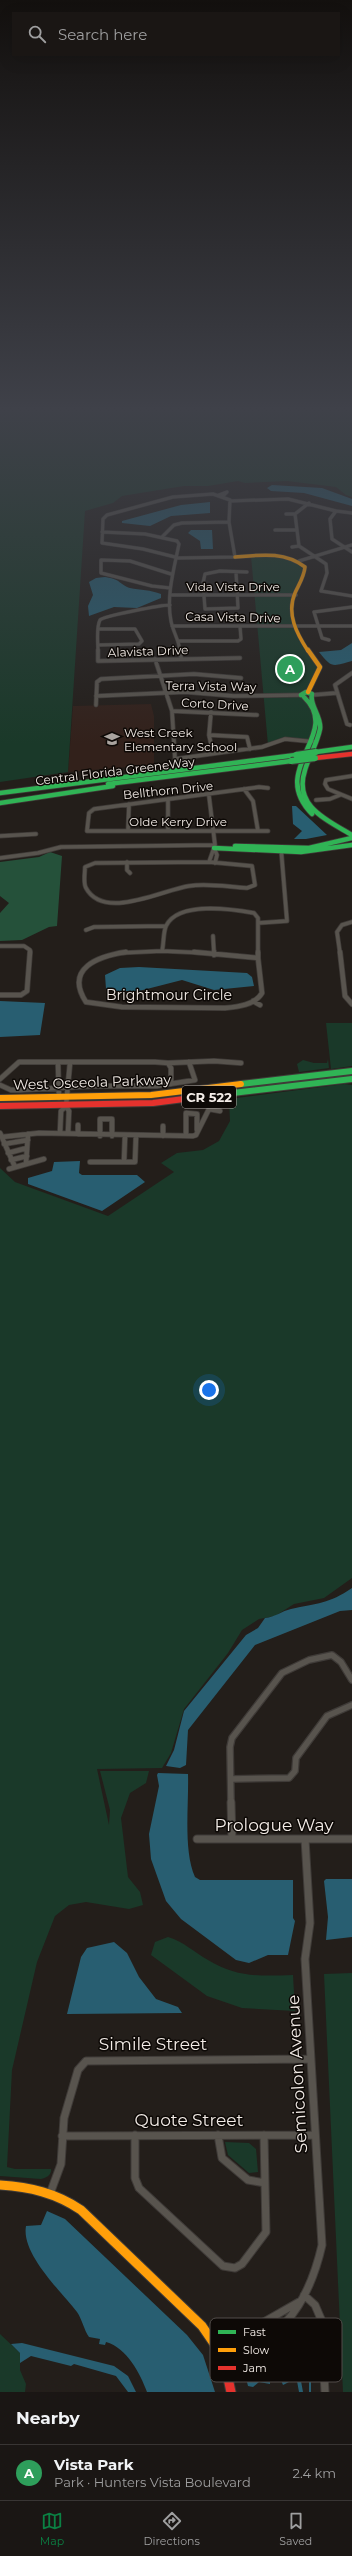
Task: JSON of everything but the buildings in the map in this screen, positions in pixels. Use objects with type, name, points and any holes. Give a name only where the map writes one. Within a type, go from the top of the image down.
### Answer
[{"type":"main road","points":[[235,557],[278,556],[299,561],[305,567],[305,572],[291,608],[294,627],[304,646],[320,667],[307,695],[317,717],[317,728],[314,742],[296,778],[299,801],[312,814],[352,839]]},
{"type":"main road","name":"Central Florida GreeneWay","points":[[0,798],[156,779],[315,755],[352,747]]},
{"type":"main road","name":"Central Florida GreeneWay","points":[[315,755],[352,754]]},
{"type":"main road","name":"Central Florida GreeneWay","points":[[0,793],[169,771],[293,758]]},
{"type":"main road","points":[[0,788],[169,771]]},
{"type":"main road","points":[[0,804],[156,779]]},
{"type":"main road","points":[[215,847],[281,851],[321,846],[352,839]]},
{"type":"main road","name":"West Osceola Parkway","points":[[0,1106],[170,1093],[352,1071]]},
{"type":"main road","name":"West Osceola Parkway","points":[[0,1098],[173,1101],[352,1079]]},
{"type":"main road","points":[[0,2185],[28,2186],[51,2191],[81,2210],[194,2318],[210,2338]]},
{"type":"main road","points":[[229,2382],[231,2392]]},
{"type":"street","points":[[103,521],[102,543],[104,544],[143,549],[175,558],[235,557],[229,522],[182,523],[171,528],[162,537]]},
{"type":"street","points":[[295,521],[299,546]]},
{"type":"street","points":[[330,521],[331,536],[343,548],[352,552]]},
{"type":"street","points":[[275,530],[296,530]]},
{"type":"street","points":[[102,532],[162,537],[179,544],[171,574],[170,605],[172,626],[178,641],[181,658]]},
{"type":"street","points":[[299,561],[352,545]]},
{"type":"street","points":[[292,546],[299,546],[326,564],[327,569],[321,591],[352,596]]},
{"type":"street","points":[[170,588],[150,587],[120,575],[101,572],[101,560],[130,561],[171,574]]},
{"type":"street","points":[[236,572],[238,595],[237,609],[205,609],[205,574],[236,572],[247,572]]},
{"type":"street","name":"Vida Vista Drive","points":[[170,595],[296,595]]},
{"type":"street","name":"Alavista Drive","points":[[170,605],[153,606],[138,612],[107,615],[99,622],[98,661],[181,658],[240,658]]},
{"type":"street","points":[[329,640],[322,638],[317,626],[315,611],[349,609],[352,607]]},
{"type":"street","name":"Casa Vista Drive","points":[[172,626],[352,626]]},
{"type":"street","points":[[178,641],[238,641],[241,639],[240,626]]},
{"type":"street","points":[[98,645],[139,644],[142,641],[138,630],[135,629],[99,629]]},
{"type":"street","points":[[155,659],[172,711],[171,730],[173,755],[175,759],[250,749],[285,739],[314,742]]},
{"type":"street","points":[[350,725],[347,724],[346,714],[336,693],[335,685],[339,680],[352,673]]},
{"type":"street","points":[[96,705],[98,680],[101,679],[194,674],[241,678]]},
{"type":"street","name":"Terra Vista Way","points":[[96,696],[196,692],[246,697],[336,693]]},
{"type":"street","name":"Corto Drive","points":[[172,711],[257,715]]},
{"type":"street","points":[[211,712],[209,735],[213,753]]},
{"type":"street","points":[[346,714],[352,714]]},
{"type":"street","points":[[209,735],[247,737],[250,749]]},
{"type":"street","points":[[352,776],[326,780],[325,784],[328,789],[352,799]]},
{"type":"street","name":"Bellthorn Drive","points":[[87,831],[90,811],[168,799],[209,796],[244,789],[268,788]]},
{"type":"street","points":[[244,789],[253,801],[258,831]]},
{"type":"street","points":[[316,800],[330,799],[340,795]]},
{"type":"street","points":[[209,796],[217,855],[215,863]]},
{"type":"street","points":[[168,799],[168,831]]},
{"type":"street","points":[[128,831],[129,804]]},
{"type":"street","name":"Olde Kerry Drive","points":[[87,831],[268,831]]},
{"type":"street","points":[[0,836],[36,834]]},
{"type":"street","points":[[0,858],[38,853],[61,847],[215,847]]},
{"type":"street","points":[[210,862],[215,847]]},
{"type":"street","points":[[258,923],[283,923],[287,921],[281,851]]},
{"type":"street","points":[[95,862],[210,862],[252,866],[254,868],[255,885],[247,888],[190,886],[161,892],[134,902],[106,902],[93,897],[85,887],[85,867],[95,862]]},
{"type":"street","points":[[127,862],[127,870],[130,873]]},
{"type":"street","points":[[86,901],[93,897]]},
{"type":"street","points":[[162,951],[166,926],[171,919],[181,913],[206,910],[254,914],[258,918],[260,945],[258,958],[263,988],[260,995],[253,1001],[260,1005]]},
{"type":"street","points":[[352,922],[342,925],[337,932],[345,996],[352,1004]]},
{"type":"street","points":[[86,930],[94,927],[166,926]]},
{"type":"street","points":[[212,936],[215,941],[214,955]]},
{"type":"street","points":[[0,946],[24,946],[30,950],[27,991],[21,995],[0,995]]},
{"type":"street","points":[[86,959],[91,961],[105,955],[119,952],[162,951],[258,958]]},
{"type":"street","name":"Brightmour Circle","points":[[91,961],[82,969],[79,979],[79,993],[86,1002],[115,1008],[182,1006],[227,1008],[253,1001]]},
{"type":"street","points":[[81,1005],[86,1002]]},
{"type":"street","points":[[0,1079],[19,1062],[168,1063],[226,1061],[241,1063]]},
{"type":"street","points":[[0,1085],[12,1090],[47,1090],[59,1087],[171,1084],[195,1080],[189,1062]]},
{"type":"street","points":[[58,1063],[59,1087],[69,1111],[68,1133]]},
{"type":"street","points":[[60,1133],[61,1111],[67,1087],[70,1063]]},
{"type":"street","points":[[168,1063],[171,1068],[171,1084]]},
{"type":"street","points":[[15,1168],[1,1135],[68,1133],[100,1136],[196,1135],[209,1109],[220,1111]]},
{"type":"street","points":[[186,1136],[186,1113],[197,1114],[197,1132]]},
{"type":"street","points":[[100,1136],[100,1119],[112,1119],[112,1136]]},
{"type":"street","points":[[60,1123],[69,1124]]},
{"type":"street","points":[[78,1125],[78,1134]]},
{"type":"street","points":[[163,1126],[163,1136]]},
{"type":"street","points":[[26,1164],[28,1134]]},
{"type":"street","points":[[124,1162],[125,1136]]},
{"type":"street","points":[[90,1162],[136,1162],[136,1136]]},
{"type":"street","points":[[4,1144],[28,1140]]},
{"type":"street","points":[[8,1153],[27,1148]]},
{"type":"street","points":[[11,1160],[27,1156]]},
{"type":"street","points":[[9,1169],[44,1159]]},
{"type":"street","points":[[232,1839],[230,1747],[232,1738],[285,1670],[322,1656],[332,1655],[340,1660],[352,1680]]},
{"type":"street","points":[[231,1779],[289,1778],[295,1771],[296,1758],[327,1716],[352,1705]]},
{"type":"street","name":"Prologue Way","points":[[197,1839],[352,1839]]},
{"type":"street","name":"Semicolon Avenue","points":[[291,2318],[316,2271],[322,2245],[306,1959],[310,1923],[306,1839]]},
{"type":"street","name":"Simile Street","points":[[51,2191],[62,2159],[64,2118],[78,2070],[81,2065],[88,2060],[311,2059]]},
{"type":"street","points":[[135,2135],[135,2178],[139,2188],[227,2267],[235,2268],[242,2264],[266,2232],[264,2135]]},
{"type":"street","points":[[218,2135],[219,2150],[222,2158],[248,2180],[265,2183]]},
{"type":"street","name":"Quote Street","points":[[62,2136],[315,2135]]},
{"type":"street","points":[[304,2295],[316,2306],[321,2318]]},
{"type":"street","name":"Semicolon Avenue","points":[[271,2318],[299,2302]]},
{"type":"street","points":[[324,2382],[325,2392]]},
{"type":"shaded area","name":"West Creek Elementary School","points":[[151,704],[154,716],[154,765],[68,772],[73,706]]},
{"type":"green space","points":[[0,521],[84,521],[68,772],[0,782]]},
{"type":"green space","points":[[251,556],[286,558],[305,567],[299,583],[294,608],[294,618],[296,628],[301,638],[319,664],[308,692],[302,693],[316,712],[312,741],[292,739],[268,745]]},
{"type":"green space","points":[[50,852],[62,856],[57,926],[49,927],[22,940],[0,941],[0,913],[9,903],[0,896],[0,862],[39,857]]},
{"type":"green space","points":[[326,1023],[352,1023],[352,1066],[331,1069]]},
{"type":"green space","points":[[328,1059],[329,1068],[299,1072],[297,1064],[303,1060],[314,1063],[327,1063]]},
{"type":"green space","points":[[344,1084],[352,1085],[352,1578],[324,1598],[294,1604],[275,1616],[259,1619],[242,1630],[228,1653],[184,1709],[171,1753],[162,1768],[97,1769],[109,1825],[110,1810],[100,1771],[149,1771],[146,1783],[130,1793],[121,1818],[128,1877],[140,1892],[143,1905],[129,1909],[86,1902],[69,1905],[55,1916],[37,1962],[12,2070],[7,2167],[15,2169],[51,2169],[51,2173],[49,2176],[41,2179],[0,2176],[0,1168],[15,1182],[108,1216],[174,1172],[161,1163],[177,1153],[203,1150],[219,1141],[230,1121],[229,1099]]},
{"type":"green space","points":[[168,1937],[184,1944],[203,1957],[229,1970],[250,1975],[293,1975],[295,2011],[242,2008],[207,1996],[151,1955],[155,1942]]},
{"type":"green space","points":[[352,1973],[352,2392],[343,2392],[342,2318],[340,2318],[324,1974]]},
{"type":"green space","points":[[225,2142],[249,2143],[256,2149],[258,2172],[249,2173],[228,2155]]},
{"type":"green space","points":[[0,2334],[20,2353],[20,2370],[26,2384],[25,2392],[0,2392]]},
{"type":"water","points":[[122,521],[161,521],[150,526],[122,523]]},
{"type":"water","points":[[191,530],[212,530],[213,549],[201,549],[200,541],[188,533]]},
{"type":"water","points":[[105,577],[114,579],[130,588],[161,594],[161,598],[137,608],[114,607],[89,616],[88,606],[93,595],[89,582],[96,578]]},
{"type":"water","points":[[352,643],[352,661],[346,663],[337,665],[330,664],[319,652],[341,650]]},
{"type":"water","points":[[292,806],[296,806],[327,835],[306,839],[294,839],[302,831],[293,824]]},
{"type":"water","points":[[139,967],[247,973],[252,977],[254,986],[214,990],[182,980],[139,991],[112,991],[106,989],[105,975],[120,968]]},
{"type":"water","points":[[0,1001],[45,1003],[40,1035],[0,1037]]},
{"type":"water","points":[[80,1161],[79,1173],[82,1175],[137,1175],[145,1182],[102,1211],[28,1184],[28,1178],[52,1171],[54,1162]]},
{"type":"water","points":[[352,1588],[352,1610],[340,1611],[255,1645],[188,1730],[186,1765],[180,1768],[166,1766],[174,1750],[184,1711],[246,1635],[258,1628],[265,1618],[291,1609],[329,1600]]},
{"type":"water","points":[[158,1773],[188,1774],[187,1827],[189,1854],[195,1877],[200,1880],[293,1880],[293,1918],[295,1921],[288,1955],[268,1955],[249,1963],[236,1960],[181,1919],[166,1901],[151,1859],[149,1834],[159,1786]]},
{"type":"water","points":[[326,1879],[352,1879],[352,1937],[326,1940],[328,1917],[324,1881]]},
{"type":"water","points":[[114,1942],[127,1953],[139,1977],[156,1999],[178,2007],[182,2013],[67,2014],[81,1957],[87,1948]]},
{"type":"water","points":[[47,2211],[65,2219],[187,2335],[203,2355],[210,2377],[210,2382],[212,2382],[215,2392],[147,2392],[141,2377],[126,2355],[114,2345],[106,2342],[105,2345],[99,2344],[100,2339],[89,2337],[77,2312],[44,2272],[30,2248],[26,2237],[26,2226],[41,2225]]},
{"type":"water","points":[[22,2343],[114,2366],[128,2376],[136,2392],[128,2392],[116,2376],[74,2364],[71,2366],[31,2356],[20,2363],[20,2353],[11,2344]]},
{"type":"water","points":[[247,2382],[259,2382],[253,2387],[248,2386]]},
{"type":"water","points":[[259,2382],[270,2382],[270,2384]]},
{"type":"water","points":[[282,2382],[289,2382],[283,2385]]},
{"type":"water","points":[[297,2382],[301,2382],[303,2392],[299,2392]]},
{"type":"water","points":[[309,2382],[311,2382],[311,2392],[309,2392]]},
{"type":"traffic: fast","points":[[301,695],[306,692],[312,694],[311,698],[320,723],[318,738],[302,780],[302,790],[305,800],[313,810],[322,817],[352,835]]},
{"type":"traffic: fast","points":[[304,697],[311,704],[315,712],[316,723],[314,734],[299,767],[296,779],[296,789],[300,800],[312,814]]},
{"type":"traffic: fast","points":[[316,752],[352,747]]},
{"type":"traffic: fast","points":[[296,755],[316,752]]},
{"type":"traffic: fast","points":[[0,793],[296,755]]},
{"type":"traffic: fast","points":[[291,761],[315,758]]},
{"type":"traffic: fast","points":[[108,784],[291,761]]},
{"type":"traffic: fast","points":[[0,803],[113,786]]},
{"type":"traffic: fast","points":[[235,846],[309,848],[338,843],[352,838]]},
{"type":"traffic: fast","points":[[214,848],[266,852],[301,852],[335,849],[352,845]]},
{"type":"traffic: fast","points":[[241,1084],[352,1071]]},
{"type":"traffic: fast","points":[[207,1096],[352,1079]]},
{"type":"traffic: slow","points":[[235,557],[272,554],[281,555],[298,561],[305,567],[305,572],[293,598],[291,611],[292,620],[299,637],[320,667],[308,692]]},
{"type":"traffic: slow","points":[[0,1098],[151,1095],[241,1084]]},
{"type":"traffic: slow","points":[[0,2185],[22,2187],[53,2194],[81,2210],[202,2326],[210,2338]]},
{"type":"traffic: jam","points":[[315,758],[352,754]]},
{"type":"traffic: jam","points":[[0,1106],[153,1103],[207,1096]]},
{"type":"traffic: jam","points":[[229,2382],[231,2392]]},
{"type":"place","name":"Vista Park","points":[[290,669]]},
{"type":"place","name":"West Creek Elementary School","points":[[112,739]]}]
